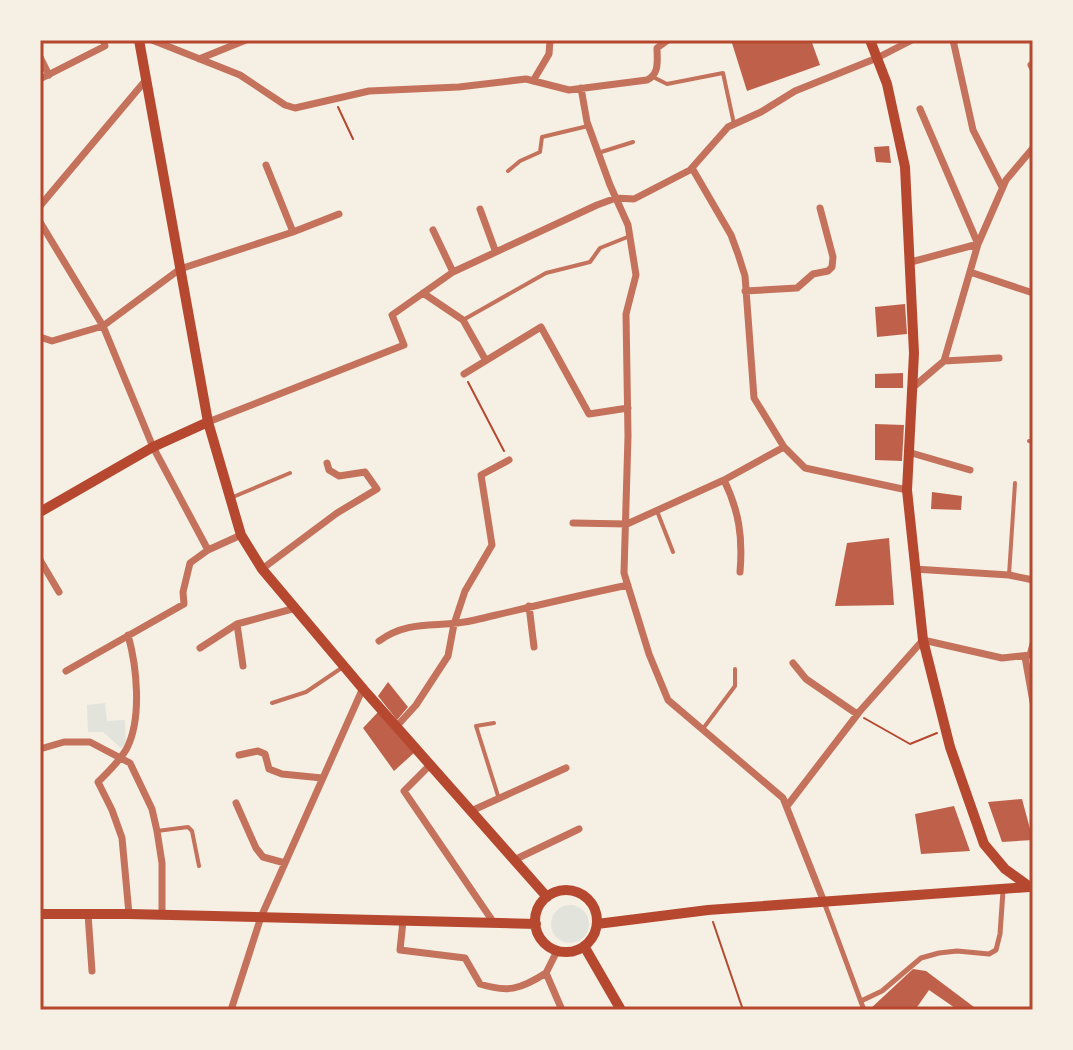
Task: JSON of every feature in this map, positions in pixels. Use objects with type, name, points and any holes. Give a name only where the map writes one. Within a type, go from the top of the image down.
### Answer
[{"type":"main road","points":[[139,40],[208,422],[241,535],[262,569],[396,727],[547,897]]},
{"type":"main road","points":[[870,40],[887,84],[905,167],[914,353],[907,490],[923,640],[945,730],[984,844],[1005,869],[1032,887]]},
{"type":"main road","points":[[40,512],[153,447],[208,422]]},
{"type":"main road","points":[[597,924],[708,910],[1032,887]]},
{"type":"main road","points":[[567,890],[581,894],[595,910],[597,924],[593,936],[584,946],[576,950],[557,951],[542,941],[536,914],[547,897],[567,890]]},
{"type":"main road","points":[[40,914],[536,924]]},
{"type":"main road","points":[[584,946],[621,1010]]},
{"type":"street","points":[[40,79],[105,46],[103,40]]},
{"type":"street","points":[[152,40],[240,75],[285,105],[295,108],[369,91],[459,87],[526,79],[569,90],[647,80],[657,70],[657,48],[668,40]]},
{"type":"street","points":[[199,59],[244,40]]},
{"type":"street","points":[[533,81],[549,54],[550,40]]},
{"type":"street","points":[[208,422],[404,345],[392,315],[453,272],[495,250],[616,198],[634,199],[692,168],[728,127],[761,112],[795,91],[877,58],[912,40]]},
{"type":"street","points":[[953,40],[973,130],[1002,187]]},
{"type":"street","points":[[40,57],[49,75]]},
{"type":"street","points":[[40,206],[145,81]]},
{"type":"street","points":[[581,88],[588,126],[628,225],[636,275],[626,314],[628,408],[624,573],[649,654],[668,700],[783,798],[864,1010]]},
{"type":"street","points":[[920,109],[978,244]]},
{"type":"street","points":[[911,389],[944,361],[978,244],[1002,187],[1033,148]]},
{"type":"street","points":[[1025,158],[1033,164]]},
{"type":"street","points":[[266,165],[293,232]]},
{"type":"street","points":[[692,168],[731,235],[745,276],[754,398],[784,447],[805,468],[907,490]]},
{"type":"street","points":[[745,291],[797,288],[813,274],[832,267],[833,257],[820,208]]},
{"type":"street","points":[[480,209],[495,250]]},
{"type":"street","points":[[40,337],[52,341],[103,326],[180,269],[339,214]]},
{"type":"street","points":[[40,222],[103,326],[153,447],[208,550]]},
{"type":"street","points":[[433,230],[453,272]]},
{"type":"street","points":[[911,262],[978,244]]},
{"type":"street","points":[[970,272],[1033,293]]},
{"type":"street","points":[[423,293],[463,320],[485,359]]},
{"type":"street","points":[[464,374],[541,327],[589,414],[628,408]]},
{"type":"street","points":[[944,361],[999,358]]},
{"type":"street","points":[[573,523],[627,524],[724,480],[784,447]]},
{"type":"street","points":[[908,452],[970,470]]},
{"type":"street","points":[[396,727],[416,705],[448,656],[465,591],[492,545],[481,475],[509,460]]},
{"type":"street","points":[[262,569],[337,513],[377,489],[365,472],[339,476],[329,470],[327,463]]},
{"type":"street","points":[[724,480],[741,527],[740,572]]},
{"type":"street","points":[[66,671],[184,604],[183,592],[190,563],[208,550],[241,535]]},
{"type":"street","points":[[40,560],[59,592]]},
{"type":"street","points":[[914,569],[1009,575],[1033,580]]},
{"type":"street","points":[[379,641],[405,626],[454,624],[628,585]]},
{"type":"street","points":[[529,606],[534,647]]},
{"type":"street","points":[[200,648],[237,624],[296,608]]},
{"type":"street","points":[[237,624],[243,666]]},
{"type":"street","points":[[128,635],[135,662],[136,708],[129,746],[98,782],[122,838],[129,914]]},
{"type":"street","points":[[787,806],[857,714],[923,640],[1002,658],[1030,655],[1033,644]]},
{"type":"street","points":[[1025,657],[1033,702]]},
{"type":"street","points":[[793,663],[806,679],[857,714]]},
{"type":"street","points":[[231,1010],[261,917],[363,688]]},
{"type":"street","points":[[40,749],[64,742],[90,742],[130,763],[152,809],[157,831],[162,863],[162,915]]},
{"type":"street","points":[[239,755],[258,751],[265,754],[269,769],[282,774],[322,778]]},
{"type":"street","points":[[430,765],[404,791],[494,923]]},
{"type":"street","points":[[471,811],[566,768]]},
{"type":"street","points":[[236,803],[263,857],[285,863]]},
{"type":"street","points":[[514,860],[579,829]]},
{"type":"street","points":[[861,1001],[882,991],[921,958],[939,953],[989,954],[996,950],[1003,889]]},
{"type":"street","points":[[88,914],[92,971]]},
{"type":"street","points":[[403,921],[400,950],[465,958],[480,984],[500,990],[525,986],[546,973],[557,951]]},
{"type":"street","points":[[546,973],[562,1010]]},
{"type":"lane","points":[[653,77],[667,84],[723,73],[734,124]]},
{"type":"lane","points":[[508,171],[520,161],[540,152],[542,137],[588,126]]},
{"type":"lane","points":[[598,153],[633,142]]},
{"type":"lane","points":[[463,320],[546,273],[590,262],[600,248],[630,236]]},
{"type":"lane","points":[[228,498],[290,473]]},
{"type":"lane","points":[[1009,575],[1015,483]]},
{"type":"lane","points":[[657,511],[673,552]]},
{"type":"lane","points":[[272,703],[306,692],[345,666]]},
{"type":"lane","points":[[702,730],[735,686],[735,669]]},
{"type":"lane","points":[[494,723],[476,726],[499,799]]},
{"type":"lane","points":[[157,831],[188,827],[192,831],[199,866]]},
{"type":"path","points":[[333,99],[353,139]]},
{"type":"path","points":[[464,374],[509,460]]},
{"type":"path","points":[[857,714],[910,744],[945,730]]},
{"type":"path","points":[[708,910],[743,1010]]},
{"type":"shaded area","points":[[105,703],[107,721],[125,720],[126,745],[121,748],[103,732],[88,732],[87,705]]},
{"type":"shaded area","points":[[570,905],[584,910],[589,924],[584,938],[570,943],[556,938],[551,924],[556,910]]},
{"type":"building","points":[[731,40],[811,40],[820,65],[747,91]]},
{"type":"building","points":[[889,146],[891,163],[876,162],[874,147]]},
{"type":"building","points":[[905,304],[907,334],[877,337],[875,307]]},
{"type":"building","points":[[903,373],[903,388],[875,388],[875,374]]},
{"type":"building","points":[[875,424],[904,425],[902,461],[875,460]]},
{"type":"building","points":[[932,492],[962,496],[961,510],[931,509]]},
{"type":"building","points":[[889,538],[894,605],[835,606],[847,543]]},
{"type":"building","points":[[388,682],[408,707],[397,720],[378,696]]},
{"type":"building","points":[[379,711],[415,752],[394,771],[363,728]]},
{"type":"building","points":[[1022,799],[1033,840],[1002,842],[988,802]]},
{"type":"building","points":[[954,806],[970,851],[921,854],[915,814]]},
{"type":"building","points":[[913,969],[926,971],[978,1010],[958,1010],[929,990],[915,1010],[869,1010]]}]
